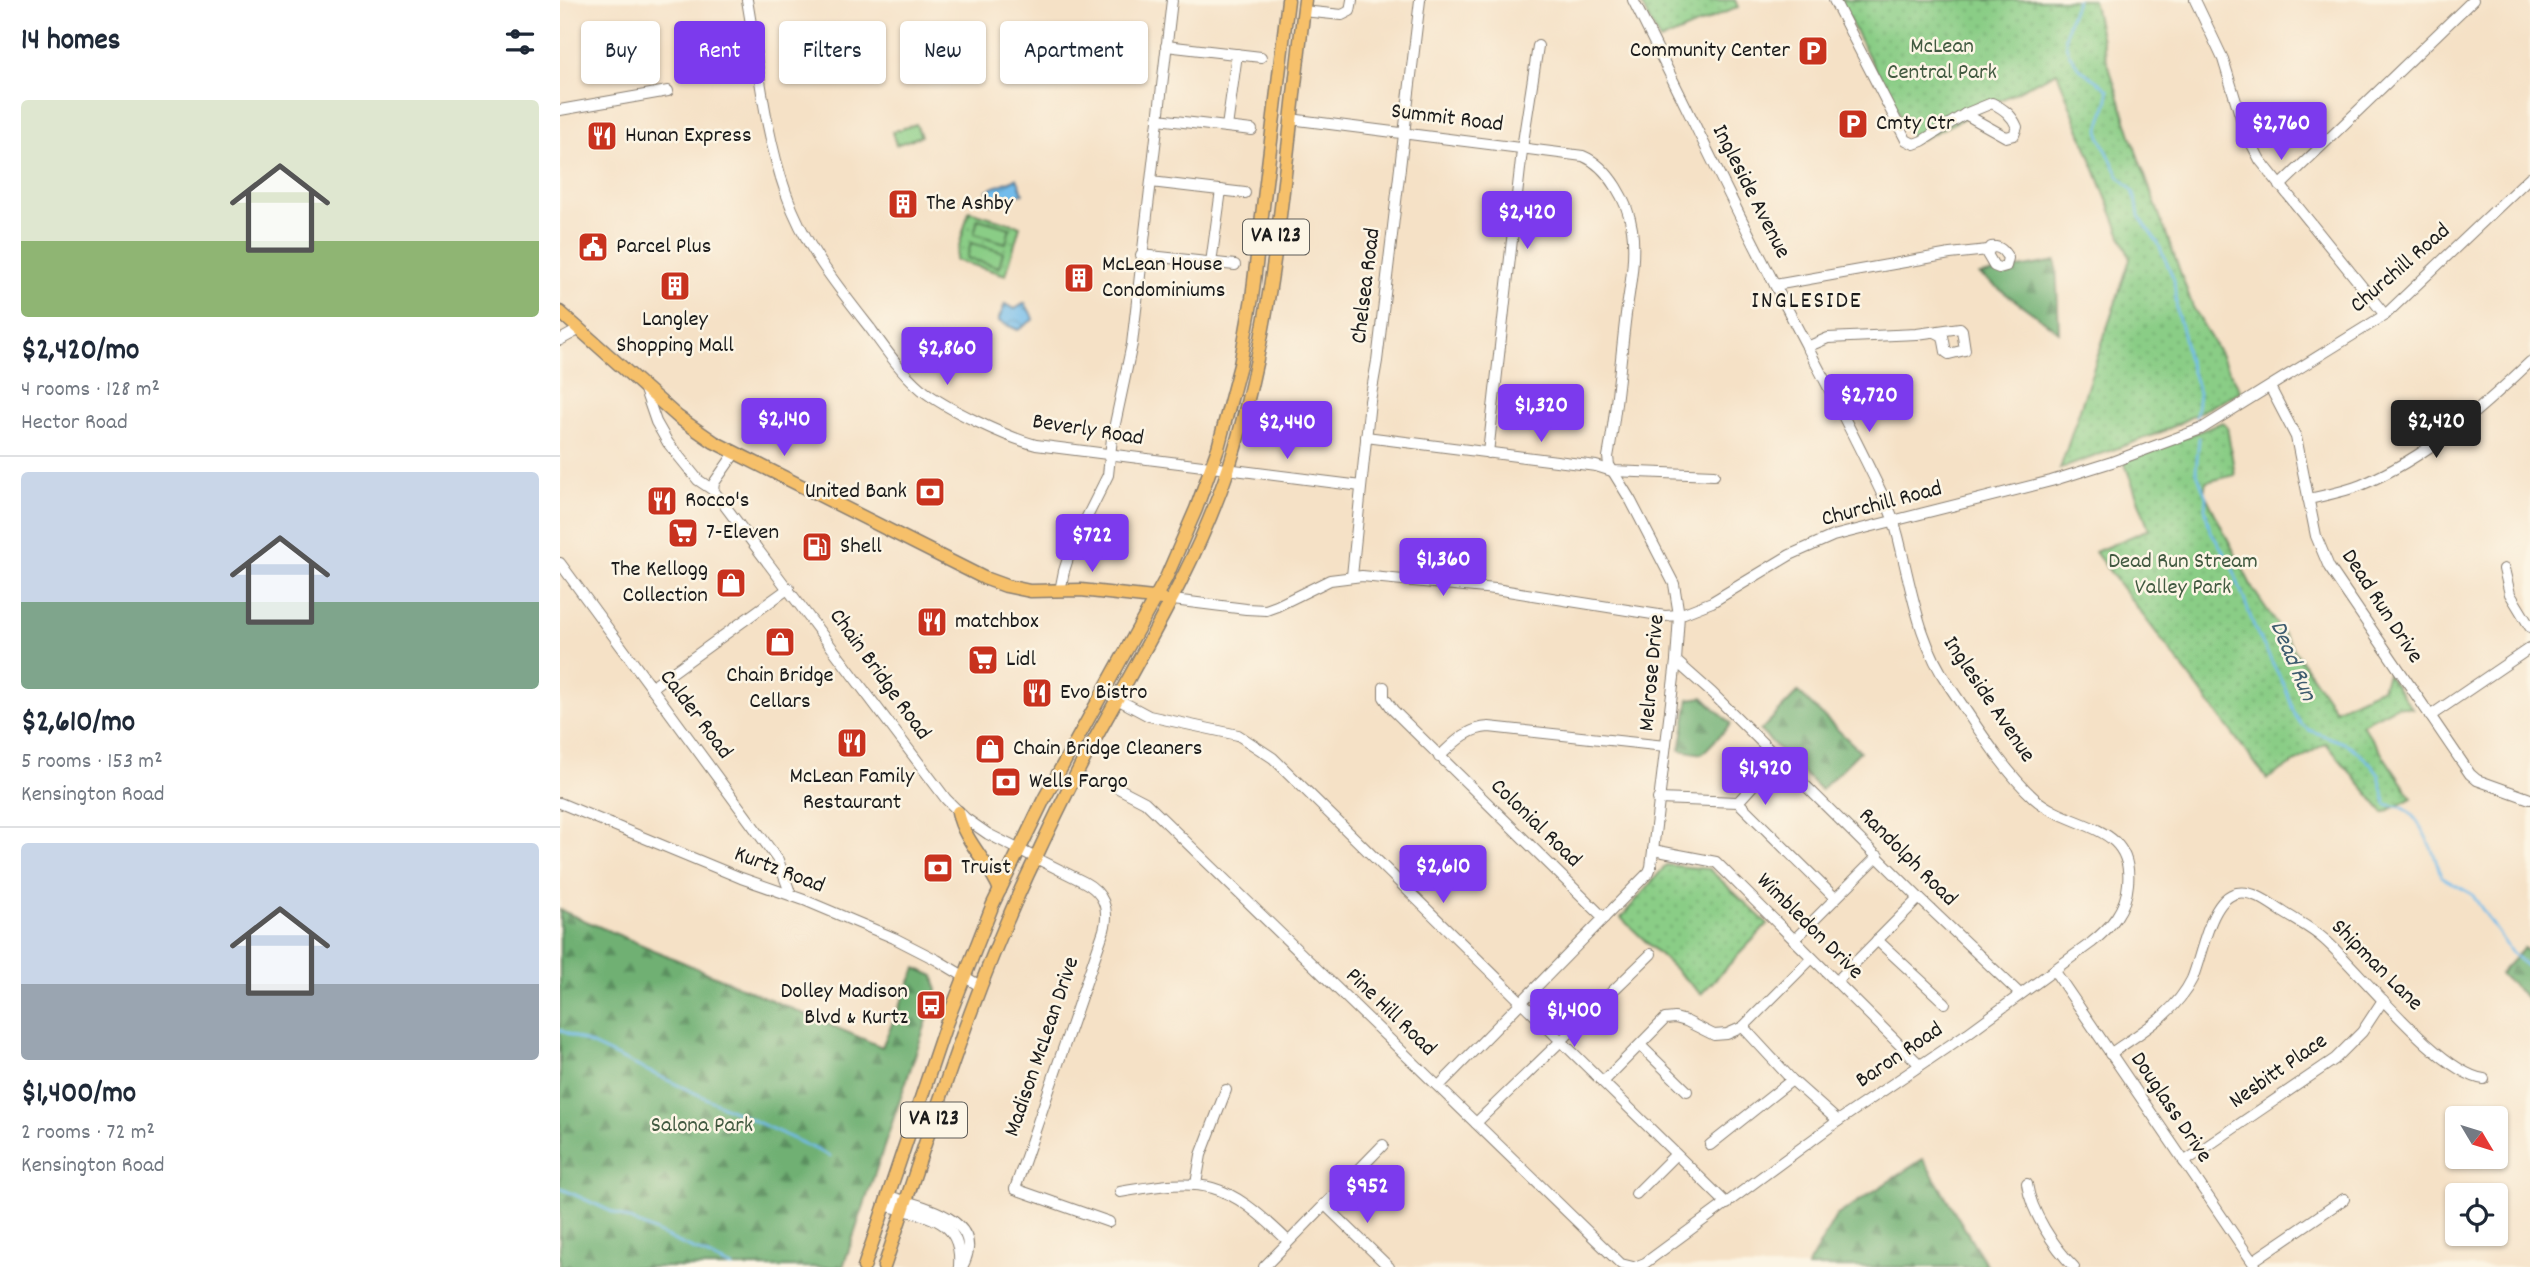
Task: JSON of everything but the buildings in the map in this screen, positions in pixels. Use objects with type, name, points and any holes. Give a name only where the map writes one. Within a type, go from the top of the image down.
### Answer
[{"type":"main road","name":"VA 123","points":[[864,1267],[964,976],[1000,890],[1019,849],[1156,599],[1179,551],[1211,468],[1232,398],[1252,298],[1289,0]]},
{"type":"main road","name":"VA 123","points":[[884,1267],[980,986],[1035,858],[1077,774],[1173,600],[1205,530],[1228,469],[1246,410],[1261,344],[1304,5]]},
{"type":"main road","points":[[560,312],[685,422],[735,453],[999,584],[1030,592],[1088,590],[1173,600]]},
{"type":"main road","points":[[958,812],[964,832],[992,871],[1000,890]]},
{"type":"street","name":"Beverly Road","points":[[747,0],[774,150],[793,213],[820,261],[898,365],[931,396],[1005,434],[1045,447],[1361,486]]},
{"type":"street","points":[[1060,591],[1071,550],[1108,475],[1132,344],[1172,0]]},
{"type":"street","points":[[1304,5],[1342,15],[1350,11],[1352,0]]},
{"type":"street","name":"Chelsea Road","points":[[1352,576],[1366,437],[1420,0]]},
{"type":"street","name":"Ingleside Avenue","points":[[1633,0],[1894,520],[1920,629],[1934,662],[2009,770],[2033,797],[2057,814],[2100,831],[2118,842]]},
{"type":"street","points":[[1834,0],[1906,140],[1914,144],[1922,141],[1965,114],[1992,103],[2009,114],[2016,132],[2006,137],[1965,114]]},
{"type":"street","points":[[2195,0],[2223,59],[2251,146],[2280,186],[2385,315]]},
{"type":"street","points":[[2280,186],[2473,0]]},
{"type":"street","points":[[1166,46],[1261,57]]},
{"type":"street","points":[[1488,453],[1538,46]]},
{"type":"street","points":[[1227,127],[1237,54]]},
{"type":"street","points":[[560,110],[668,91]]},
{"type":"street","points":[[1158,119],[1252,130]]},
{"type":"street","name":"Summit Road","points":[[1290,120],[1568,153],[1583,156],[1596,164],[1614,185],[1624,204],[1633,237],[1618,394],[1608,457],[1612,471]]},
{"type":"street","name":"Churchill Road","points":[[1173,600],[1246,610],[1266,610],[1323,583],[1352,576],[1436,582],[1665,616],[1679,615],[1713,602],[1810,545],[1846,532],[2052,481],[2201,429],[2385,315],[2530,177]]},
{"type":"street","points":[[1150,182],[1245,193]]},
{"type":"street","points":[[1211,263],[1221,190]]},
{"type":"street","points":[[1775,285],[1987,250]]},
{"type":"street","points":[[1141,255],[1235,265]]},
{"type":"street","points":[[560,340],[580,329]]},
{"type":"street","points":[[1807,347],[1828,338],[1935,332]]},
{"type":"street","points":[[2308,499],[2358,487],[2428,448],[2476,413],[2530,362]]},
{"type":"street","name":"Chain Bridge Road","points":[[644,387],[656,422],[671,446],[698,480],[713,490],[939,791],[958,812],[982,831],[1035,858]]},
{"type":"street","name":"Dead Run Drive","points":[[2270,387],[2296,437],[2316,536],[2329,568],[2470,774],[2477,780],[2530,799]]},
{"type":"street","points":[[1366,437],[1596,466],[1612,471],[1714,475]]},
{"type":"street","points":[[713,490],[714,483],[735,453]]},
{"type":"street","name":"Melrose Drive","points":[[1439,1086],[1649,872],[1676,661],[1679,615],[1674,584],[1631,501],[1612,471]]},
{"type":"street","name":"Calder Road","points":[[560,563],[778,859],[791,895]]},
{"type":"street","points":[[2504,569],[2510,594],[2530,626]]},
{"type":"street","points":[[651,688],[789,588]]},
{"type":"street","points":[[2430,716],[2530,648]]},
{"type":"street","name":"Randolph Road","points":[[1676,661],[1779,758],[2020,995]]},
{"type":"street","name":"Colonial Road","points":[[1384,687],[1384,697],[1388,705],[1604,918]]},
{"type":"street","points":[[1104,692],[1159,719],[1238,735],[1261,748],[1727,1204]]},
{"type":"street","points":[[1439,757],[1470,731],[1489,726],[1665,746]]},
{"type":"street","points":[[1738,802],[1779,758]]},
{"type":"street","name":"Pine Hill Road","points":[[1118,788],[1145,802],[1621,1264],[1634,1267]]},
{"type":"street","points":[[1658,799],[1738,802],[1835,898]]},
{"type":"street","name":"Kurtz Road","points":[[560,803],[741,878],[791,895],[919,950],[980,986]]},
{"type":"street","name":"Baron Road","points":[[1634,1267],[1645,1263],[1838,1121],[2099,937],[2120,912],[2127,892],[2129,875],[2124,853],[2118,842]]},
{"type":"street","name":"Wimbledon Drive","points":[[1653,850],[1716,862],[1920,1065]]},
{"type":"street","points":[[1794,940],[1878,856]]},
{"type":"street","name":"Madison McLean Drive","points":[[1035,858],[1096,890],[1104,903],[1106,918],[1016,1189],[1109,1222]]},
{"type":"street","name":"Shipman Lane","points":[[2110,1054],[2166,1015],[2176,1004],[2193,978],[2218,907],[2228,896],[2235,893],[2252,894],[2313,930],[2458,1070],[2484,1079]]},
{"type":"street","points":[[1837,981],[1919,898]]},
{"type":"street","points":[[1877,940],[1945,1003]]},
{"type":"street","points":[[1476,1123],[1651,954]]},
{"type":"street","points":[[1603,1082],[1665,1019],[1686,1021],[1714,1035],[1727,1034],[1743,1027],[1812,958]]},
{"type":"street","name":"Douglass Drive","points":[[2054,970],[2255,1264]]},
{"type":"street","name":"Nesbitt Place","points":[[2184,1162],[2335,1059],[2362,1032],[2383,1000]]},
{"type":"street","points":[[1743,1027],[1792,1080],[1838,1121]]},
{"type":"street","points":[[1640,1045],[1687,1091]]},
{"type":"street","points":[[1710,1145],[1792,1080]]},
{"type":"street","points":[[1196,1184],[1202,1155],[1226,1090]]},
{"type":"street","points":[[1264,1267],[1383,1145]]},
{"type":"street","points":[[1636,1194],[1675,1155]]},
{"type":"street","points":[[1120,1192],[1158,1185],[1196,1184],[1226,1192],[1256,1210],[1288,1241]]},
{"type":"street","points":[[2027,1184],[2036,1214],[2074,1267]]},
{"type":"street","points":[[2255,1264],[2344,1199]]},
{"type":"street","points":[[887,1200],[905,1206],[951,1230],[960,1248],[961,1267]]},
{"type":"street","points":[[1324,1204],[1389,1267]]},
{"type":"green space","points":[[1639,0],[1735,0],[1738,7],[1660,41]]},
{"type":"green space","name":"McLean Central Park","points":[[1839,0],[2093,0],[2105,54],[2136,151],[2193,307],[2241,391],[2164,431],[2060,469],[2130,259],[2057,72],[1914,143]]},
{"type":"green space","points":[[916,124],[921,136],[896,145],[892,132]]},
{"type":"green space","points":[[969,211],[1020,226],[1006,275],[955,260]]},
{"type":"green space","points":[[978,219],[1010,228],[1006,243],[974,234]]},
{"type":"green space","points":[[971,243],[1003,252],[999,267],[967,258]]},
{"type":"green space","points":[[2056,261],[2059,332],[1980,275]]},
{"type":"green space","name":"Dead Run Stream Valley Park","points":[[2223,422],[2227,427],[2235,475],[2206,482],[2204,492],[2253,589],[2335,710],[2382,688],[2387,674],[2412,708],[2397,706],[2362,724],[2412,798],[2384,813],[2326,743],[2267,779],[2095,552],[2149,529],[2124,461]]},
{"type":"green space","points":[[1798,692],[1860,751],[1821,790],[1760,731]]},
{"type":"green space","points":[[1703,697],[1731,724],[1702,754],[1680,750],[1689,699]]},
{"type":"green space","points":[[1666,865],[1709,869],[1768,924],[1701,994],[1621,918]]},
{"type":"green space","name":"Salona Park","points":[[560,910],[882,1047],[916,968],[934,976],[937,991],[843,1267],[560,1267]]},
{"type":"green space","points":[[2524,948],[2530,953],[2530,1001],[2500,974]]},
{"type":"green space","points":[[1923,1159],[1988,1267],[1807,1267],[1836,1216]]},
{"type":"water","points":[[1017,178],[1023,193],[993,205],[987,190]]},
{"type":"water","points":[[1025,303],[1034,319],[1018,330],[998,321],[1005,304],[1015,309]]},
{"type":"waterway","name":"Dead Run","points":[[2077,0],[2069,19],[2066,44],[2069,53],[2082,70],[2108,90],[2099,128],[2100,137],[2119,176],[2133,191],[2139,216],[2158,243],[2174,280],[2177,312],[2186,354],[2199,393],[2196,417]]},
{"type":"waterway","name":"Dead Run","points":[[2199,438],[2196,470],[2206,497],[2205,508],[2210,531],[2230,561],[2255,629],[2285,687],[2295,715],[2309,730],[2349,745],[2369,762],[2379,775],[2386,804],[2403,808],[2416,820],[2432,849],[2441,877],[2472,894],[2511,952],[2530,970]]},
{"type":"waterway","points":[[560,1030],[830,1156]]},
{"type":"waterway","points":[[560,1188],[732,1267]]},
{"type":"place","name":"Community Center","points":[[1813,51]]},
{"type":"place","name":"Cmty Ctr","points":[[1853,124]]},
{"type":"place","name":"Hunan Express","points":[[602,136]]},
{"type":"place","name":"The Ashby","points":[[903,204]]},
{"type":"place","name":"Parcel Plus","points":[[593,247]]},
{"type":"place","name":"McLean House Condominiums","points":[[1079,278]]},
{"type":"place","name":"Langley Shopping Mall","points":[[675,286]]},
{"type":"place","name":"United Bank","points":[[930,492]]},
{"type":"place","name":"Rocco's","points":[[662,501]]},
{"type":"place","name":"7-Eleven","points":[[683,533]]},
{"type":"place","name":"Shell","points":[[817,547]]},
{"type":"place","name":"The Kellogg Collection","points":[[731,583]]},
{"type":"place","name":"matchbox","points":[[932,622]]},
{"type":"place","name":"Chain Bridge Cellars","points":[[780,642]]},
{"type":"place","name":"Lidl","points":[[983,660]]},
{"type":"place","name":"Evo Bistro","points":[[1037,693]]},
{"type":"place","name":"McLean Family Restaurant","points":[[852,743]]},
{"type":"place","name":"Chain Bridge Cleaners","points":[[990,749]]},
{"type":"place","name":"Wells Fargo","points":[[1006,782]]},
{"type":"place","name":"Truist","points":[[938,868]]},
{"type":"place","name":"Dolley Madison Blvd & Kurtz","points":[[931,1005]]},
{"type":"district","name":"INGLESIDE","points":[[1807,302]]}]
